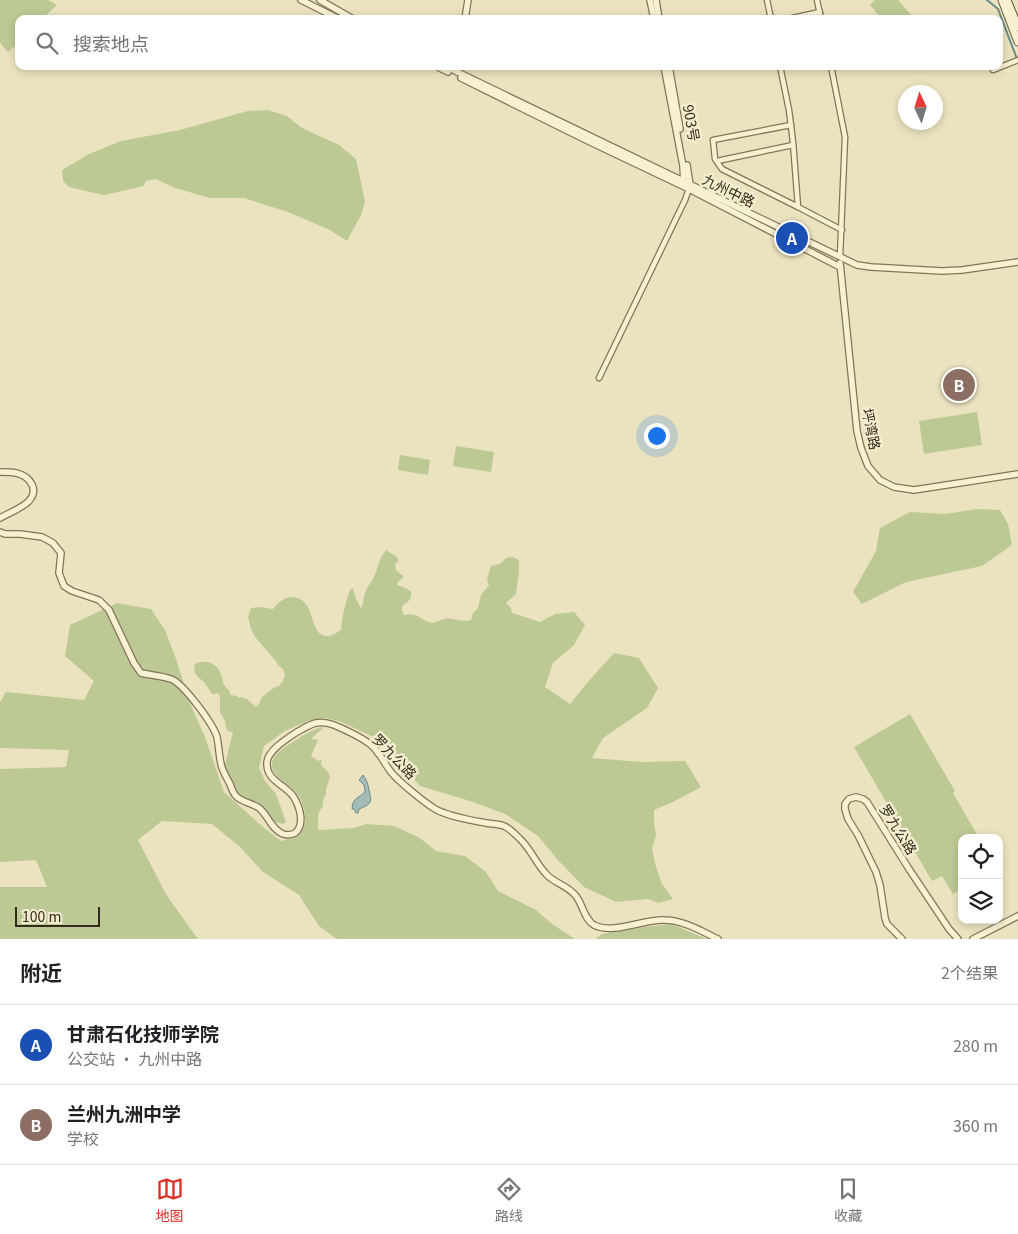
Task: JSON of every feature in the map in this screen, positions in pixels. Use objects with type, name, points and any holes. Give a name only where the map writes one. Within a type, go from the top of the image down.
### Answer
[{"type":"main road","points":[[1002,0],[1018,42]]},
{"type":"main road","points":[[1007,0],[1018,27]]},
{"type":"street","points":[[301,0],[331,15]]},
{"type":"street","points":[[320,0],[346,15]]},
{"type":"street","points":[[466,15],[468,0]]},
{"type":"street","points":[[650,0],[653,15]]},
{"type":"street","points":[[656,0],[658,15]]},
{"type":"street","points":[[768,0],[770,15]]},
{"type":"street","points":[[817,0],[820,15]]},
{"type":"street","points":[[806,15],[820,12]]},
{"type":"street","points":[[1003,66],[1018,60]]},
{"type":"street","points":[[444,70],[586,140],[687,186],[840,267]]},
{"type":"street","name":"九州中路","points":[[460,70],[687,186],[862,267],[942,271],[1018,262]]},
{"type":"street","name":"903号","points":[[668,70],[687,186]]},
{"type":"street","points":[[781,70],[791,125],[798,207]]},
{"type":"street","points":[[832,70],[845,137],[840,257]]},
{"type":"street","points":[[791,125],[713,140],[715,159],[722,169],[842,230]]},
{"type":"street","points":[[717,161],[793,145]]},
{"type":"street","points":[[599,378],[687,186]]},
{"type":"street","name":"坪湾路","points":[[840,257],[857,431],[868,466],[880,480],[894,487],[914,490],[1018,474]]},
{"type":"street","points":[[0,472],[16,473],[28,479],[32,484],[33,490],[31,498],[26,504],[0,518]]},
{"type":"street","name":"罗九公路","points":[[0,532],[42,537],[52,543],[61,553],[59,573],[64,586],[72,591],[98,600],[109,610],[134,663],[141,673],[170,679],[180,684],[189,694],[216,734],[222,767],[236,796],[257,806],[272,825],[284,834],[290,835],[295,833],[301,821],[300,813],[292,796],[270,776],[267,761],[271,753],[286,740],[316,722],[324,722],[342,728],[371,745],[395,777],[436,809],[454,816],[503,826],[512,831],[521,839],[547,875],[574,894],[579,900],[588,920],[594,925],[608,928],[663,920],[679,922],[718,939]]},
{"type":"street","name":"罗九公路","points":[[902,939],[887,924],[876,872],[848,819],[845,804],[849,799],[856,797],[867,802],[909,869],[949,929],[958,939]]},
{"type":"street","points":[[973,939],[1018,916]]},
{"type":"green space","points":[[0,0],[48,0],[57,5],[46,15],[15,15],[15,46],[8,52],[0,43]]},
{"type":"green space","points":[[875,0],[898,0],[911,15],[879,15],[870,5]]},
{"type":"green space","points":[[268,110],[287,116],[302,128],[339,145],[356,159],[365,202],[361,215],[347,241],[330,230],[288,212],[244,198],[210,198],[175,188],[156,179],[146,181],[144,186],[104,195],[69,187],[63,181],[62,170],[89,154],[121,141],[180,130],[248,111]]},
{"type":"green space","points":[[977,412],[982,445],[924,454],[919,421]]},
{"type":"green space","points":[[456,446],[494,452],[491,472],[453,466]]},
{"type":"green space","points":[[400,455],[430,460],[428,475],[398,470]]},
{"type":"green space","points":[[976,509],[1000,510],[1008,524],[1012,545],[982,566],[906,582],[862,604],[853,592],[876,551],[880,528],[910,512],[946,514]]},
{"type":"green space","points":[[386,550],[397,557],[396,570],[404,577],[397,585],[411,592],[410,599],[402,606],[404,615],[415,615],[431,622],[442,619],[471,620],[473,613],[478,608],[481,595],[489,585],[487,579],[491,566],[500,564],[506,558],[513,557],[519,560],[516,594],[506,603],[511,608],[512,613],[540,622],[555,614],[574,612],[585,625],[574,645],[553,663],[545,687],[570,704],[614,653],[639,658],[658,688],[647,708],[603,738],[592,758],[641,762],[685,761],[701,787],[654,810],[656,835],[652,849],[662,884],[673,899],[658,903],[648,899],[616,902],[584,887],[538,836],[505,814],[420,786],[378,739],[339,721],[325,718],[310,720],[285,731],[264,746],[259,768],[265,781],[276,794],[286,822],[283,824],[275,822],[266,812],[238,795],[225,767],[233,732],[228,731],[220,712],[220,695],[217,693],[212,694],[204,682],[196,675],[194,671],[195,664],[207,662],[217,667],[230,695],[247,699],[256,707],[262,697],[279,686],[285,675],[283,669],[255,637],[248,617],[251,608],[273,609],[286,598],[299,599],[305,602],[315,626],[322,635],[329,636],[334,634],[341,630],[350,590],[353,588],[361,608],[364,595]]},
{"type":"green space","points":[[117,603],[151,609],[165,630],[224,792],[281,841],[299,834],[304,826],[305,815],[298,795],[275,774],[272,764],[273,759],[279,751],[302,736],[324,727],[311,739],[318,740],[311,756],[318,761],[322,759],[321,765],[330,777],[323,806],[319,812],[318,830],[354,828],[366,824],[394,826],[420,838],[436,851],[465,856],[486,872],[498,891],[536,910],[552,924],[575,939],[337,939],[319,926],[299,895],[263,872],[239,846],[212,824],[162,821],[138,840],[167,896],[198,939],[0,939],[0,887],[47,887],[36,860],[0,862],[0,769],[66,767],[69,750],[0,748],[0,702],[6,692],[84,700],[94,681],[65,656],[70,625]]},
{"type":"green space","points":[[910,714],[955,791],[953,793],[977,834],[958,834],[958,891],[953,894],[942,876],[932,881],[854,747]]},
{"type":"green space","points":[[671,924],[707,939],[596,939],[602,934]]},
{"type":"water","points":[[363,775],[368,784],[371,800],[369,804],[359,809],[358,813],[356,813],[352,809],[353,802],[365,792],[364,785],[359,780]]},
{"type":"waterway","points":[[987,0],[998,9],[1000,15]]},
{"type":"waterway","points":[[1003,22],[1017,59]]},
{"type":"place","name":"甘肃石化技师学院","points":[[792,238]]},
{"type":"place","name":"兰州九洲中学","points":[[959,385]]}]
